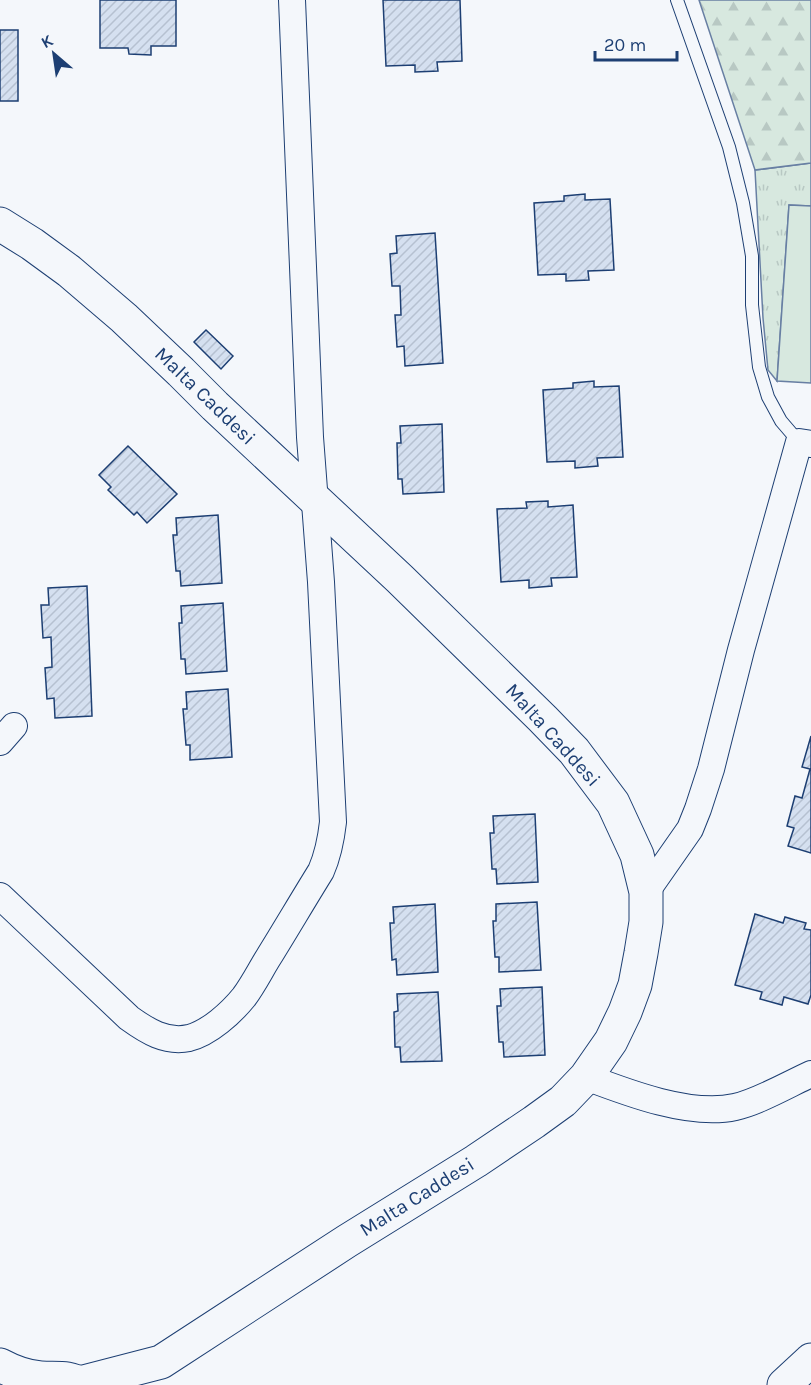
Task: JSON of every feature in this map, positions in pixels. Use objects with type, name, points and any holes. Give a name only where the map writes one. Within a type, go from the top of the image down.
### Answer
[{"type":"main road","name":"Malta Caddesi","points":[[0,224],[69,271],[116,311],[426,604],[543,719],[574,752],[613,803],[637,855],[646,892],[646,922],[635,985],[625,1012],[611,1041],[586,1077],[563,1101],[476,1161],[347,1241],[153,1374],[82,1384]]},
{"type":"main road","points":[[784,1385],[811,1360]]},
{"type":"main road","points":[[0,1365],[32,1382],[61,1378],[82,1384]]},
{"type":"street","points":[[0,896],[129,1018],[144,1029],[160,1036],[176,1039],[189,1038],[204,1032],[225,1016],[244,996],[321,871],[328,854],[333,822],[321,582],[308,405],[292,0]]},
{"type":"street","points":[[646,892],[690,829],[698,808],[711,769],[741,650],[805,443]]},
{"type":"street","points":[[586,1077],[630,1094],[696,1109],[717,1110],[736,1107],[811,1074]]},
{"type":"lane","points":[[677,0],[729,147],[743,203],[752,256],[752,305],[759,368],[768,397],[781,421],[805,443]]},
{"type":"green space","points":[[699,0],[811,0],[811,163],[755,170]]},
{"type":"green space","points":[[811,163],[811,206],[789,205],[777,381],[768,370],[755,170]]},
{"type":"green space","points":[[789,205],[811,206],[811,383],[777,381]]},
{"type":"building","points":[[100,0],[176,0],[176,46],[151,46],[151,55],[129,54],[128,48],[100,48]]},
{"type":"building","points":[[383,0],[460,0],[462,61],[437,62],[438,71],[415,72],[415,65],[386,66]]},
{"type":"building","points":[[0,30],[18,30],[18,101],[0,101]]},
{"type":"building","points":[[585,194],[585,200],[610,199],[614,270],[588,271],[589,280],[566,281],[566,274],[538,275],[534,203],[564,201],[564,196]]},
{"type":"building","points":[[435,233],[443,363],[405,366],[404,346],[397,347],[395,315],[401,315],[400,286],[392,286],[390,254],[397,253],[396,236]]},
{"type":"building","points":[[206,330],[233,356],[221,369],[194,342]]},
{"type":"building","points":[[594,381],[594,387],[619,386],[623,457],[597,458],[598,466],[575,468],[575,461],[547,462],[543,390],[573,388],[573,383]]},
{"type":"building","points":[[442,424],[444,492],[403,494],[402,479],[398,479],[397,443],[401,443],[400,426]]},
{"type":"building","points":[[128,446],[177,494],[147,523],[137,512],[134,515],[108,490],[111,487],[99,475]]},
{"type":"building","points":[[548,501],[548,507],[573,505],[577,577],[551,578],[552,586],[529,588],[529,580],[501,582],[497,509],[527,508],[526,502]]},
{"type":"building","points":[[218,515],[222,583],[181,586],[180,571],[176,571],[173,535],[177,535],[176,518]]},
{"type":"building","points":[[87,586],[92,716],[55,718],[54,698],[47,699],[45,668],[52,667],[51,637],[43,638],[41,605],[49,605],[48,588]]},
{"type":"building","points":[[223,603],[227,671],[186,674],[185,659],[181,659],[179,623],[182,623],[181,606]]},
{"type":"building","points":[[228,689],[232,757],[190,760],[190,745],[186,745],[183,709],[187,709],[186,692]]},
{"type":"building","points":[[811,736],[811,853],[788,846],[794,828],[787,826],[795,796],[802,798],[810,769],[802,767]]},
{"type":"building","points":[[535,814],[538,882],[497,884],[496,869],[492,869],[490,833],[494,833],[493,816]]},
{"type":"building","points":[[537,902],[541,970],[499,972],[499,957],[495,957],[493,921],[496,921],[496,904]]},
{"type":"building","points":[[435,904],[438,972],[397,975],[396,959],[392,960],[390,923],[394,923],[393,907]]},
{"type":"building","points":[[755,914],[783,923],[785,917],[806,923],[804,929],[811,930],[811,995],[808,1004],[784,997],[782,1005],[760,999],[762,992],[735,985]]},
{"type":"building","points":[[542,987],[545,1055],[504,1057],[503,1042],[499,1042],[497,1006],[501,1006],[500,989]]},
{"type":"building","points":[[438,992],[442,1061],[401,1062],[400,1047],[395,1047],[394,1012],[398,1011],[397,994]]}]
